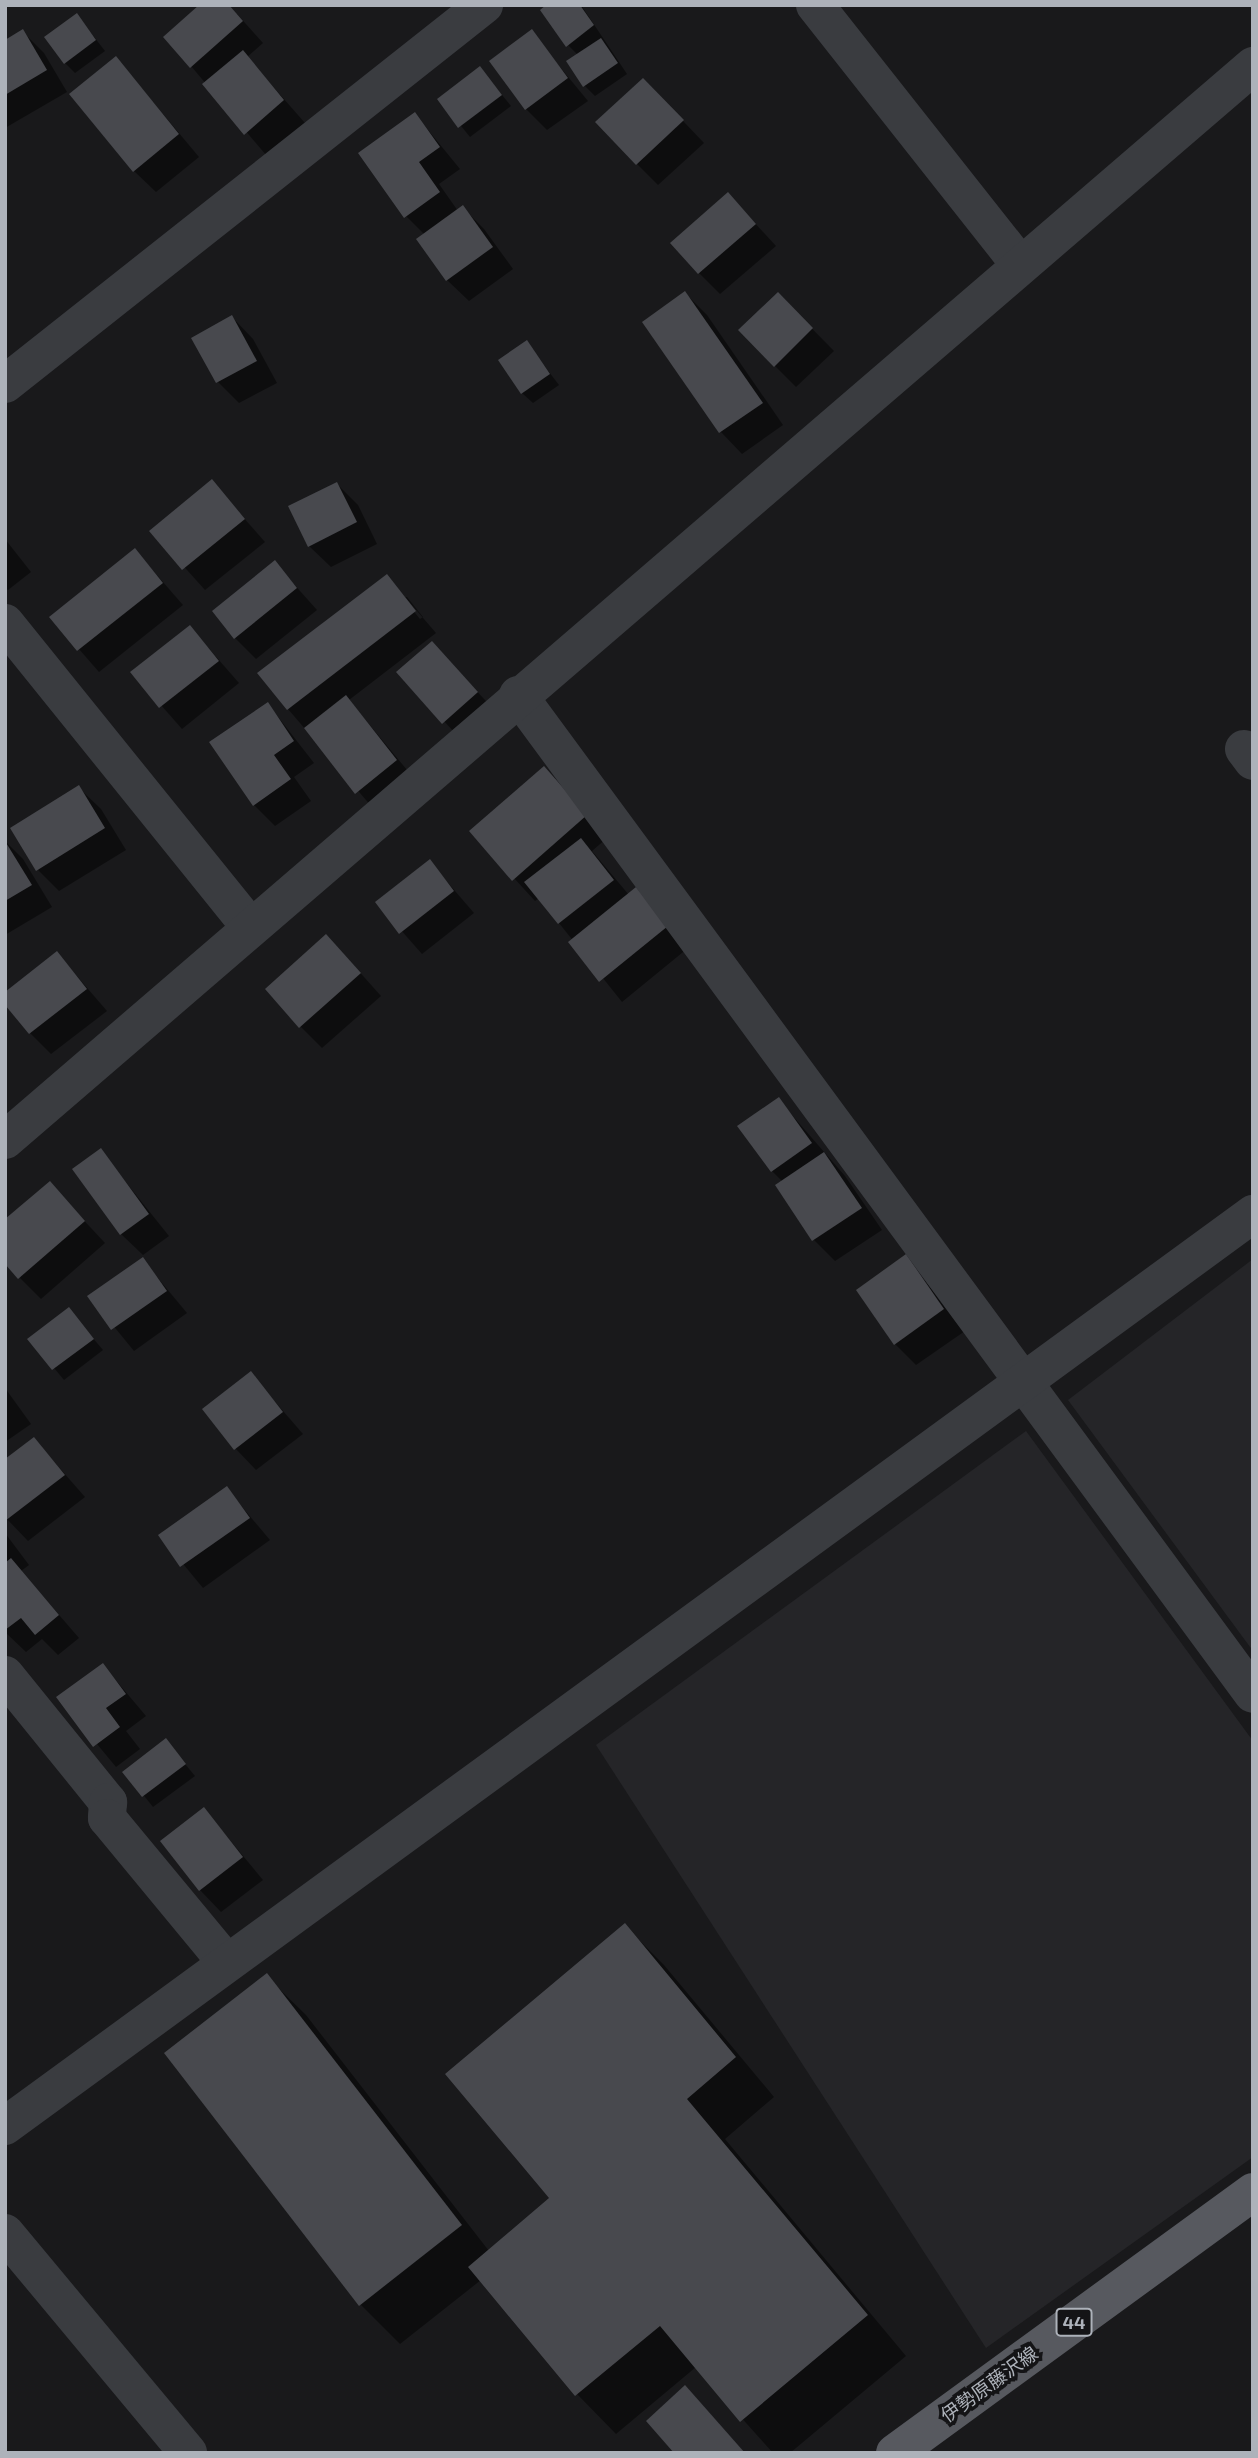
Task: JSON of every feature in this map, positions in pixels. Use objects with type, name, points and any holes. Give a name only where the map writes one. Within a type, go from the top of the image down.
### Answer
[{"type":"main road","name":"伊勢原藤沢線","points":[[895,2453],[1253,2192]]},
{"type":"street","points":[[5,384],[484,5]]},
{"type":"street","points":[[815,5],[1019,263]]},
{"type":"street","points":[[5,1140],[1019,263],[1253,65]]},
{"type":"street","points":[[5,624],[250,927]]},
{"type":"street","points":[[518,695],[1020,1382],[1253,1694]]},
{"type":"street","points":[[5,2126],[1253,1214]]},
{"type":"street","points":[[5,1675],[108,1802],[107,1818],[227,1963]]},
{"type":"street","points":[[5,2233],[188,2453]]},
{"type":"shaded area","points":[[1253,1259],[1253,1651],[1068,1400]]},
{"type":"shaded area","points":[[1026,1431],[1253,1741],[1253,2157],[986,2348],[596,1745]]},
{"type":"building","points":[[199,5],[229,5],[243,21],[190,68],[163,37]]},
{"type":"building","points":[[546,5],[580,5],[594,25],[566,47],[540,10]]},
{"type":"building","points":[[77,13],[96,40],[64,64],[44,37]]},
{"type":"building","points":[[23,29],[47,70],[5,95],[5,40]]},
{"type":"building","points":[[532,29],[568,78],[525,110],[489,61]]},
{"type":"building","points":[[601,38],[618,63],[583,87],[566,61]]},
{"type":"building","points":[[243,50],[284,100],[244,135],[202,84]]},
{"type":"building","points":[[116,56],[179,134],[133,172],[69,94]]},
{"type":"building","points":[[480,66],[502,95],[458,128],[437,99]]},
{"type":"building","points":[[643,78],[684,120],[636,165],[595,122]]},
{"type":"building","points":[[415,112],[440,147],[419,162],[440,192],[404,218],[358,153]]},
{"type":"building","points":[[728,192],[756,224],[698,274],[670,243]]},
{"type":"building","points":[[463,205],[493,247],[446,281],[416,239]]},
{"type":"building","points":[[685,291],[763,403],[719,433],[642,322]]},
{"type":"building","points":[[778,292],[813,328],[774,367],[738,330]]},
{"type":"building","points":[[232,315],[257,361],[216,383],[191,338]]},
{"type":"building","points":[[527,340],[550,374],[521,394],[498,360]]},
{"type":"building","points":[[212,479],[245,519],[182,570],[149,531]]},
{"type":"building","points":[[337,482],[357,522],[308,547],[288,506]]},
{"type":"building","points":[[135,548],[163,583],[77,651],[49,617]]},
{"type":"building","points":[[275,560],[297,588],[234,639],[212,611]]},
{"type":"building","points":[[387,574],[416,611],[287,710],[257,673]]},
{"type":"building","points":[[190,625],[219,661],[159,708],[130,672]]},
{"type":"building","points":[[432,641],[478,692],[442,724],[396,672]]},
{"type":"building","points":[[346,695],[397,760],[355,794],[304,728]]},
{"type":"building","points":[[268,702],[294,741],[274,755],[291,779],[253,806],[209,742]]},
{"type":"building","points":[[544,766],[587,815],[512,881],[469,831]]},
{"type":"building","points":[[79,785],[105,828],[36,871],[10,828]]},
{"type":"building","points":[[581,838],[614,880],[558,924],[524,882]]},
{"type":"building","points":[[5,841],[32,885],[5,901]]},
{"type":"building","points":[[430,859],[454,891],[399,934],[375,902]]},
{"type":"building","points":[[636,887],[668,926],[599,982],[568,942]]},
{"type":"building","points":[[326,934],[361,973],[299,1028],[265,989]]},
{"type":"building","points":[[57,951],[87,989],[29,1034],[5,1005],[5,992]]},
{"type":"building","points":[[779,1097],[812,1143],[771,1172],[737,1126]]},
{"type":"building","points":[[101,1148],[149,1214],[120,1235],[72,1169]]},
{"type":"building","points":[[824,1152],[862,1208],[812,1241],[775,1185]]},
{"type":"building","points":[[50,1181],[85,1221],[18,1279],[5,1264],[5,1219]]},
{"type":"building","points":[[906,1254],[944,1309],[894,1345],[856,1290]]},
{"type":"building","points":[[143,1257],[167,1291],[111,1330],[87,1296]]},
{"type":"building","points":[[69,1307],[94,1339],[52,1370],[27,1339]]},
{"type":"building","points":[[251,1371],[283,1412],[234,1450],[202,1409]]},
{"type":"building","points":[[34,1437],[65,1475],[5,1521],[5,1459]]},
{"type":"building","points":[[227,1486],[250,1518],[180,1567],[158,1535]]},
{"type":"building","points":[[11,1558],[59,1615],[35,1635],[21,1618],[5,1630],[5,1563]]},
{"type":"building","points":[[103,1663],[126,1694],[106,1708],[120,1727],[93,1747],[56,1697]]},
{"type":"building","points":[[166,1738],[186,1764],[142,1797],[122,1772]]},
{"type":"building","points":[[204,1807],[243,1857],[199,1891],[160,1841]]},
{"type":"building","points":[[625,1923],[736,2057],[687,2099],[868,2315],[740,2422],[660,2326],[575,2396],[468,2267],[549,2198],[445,2074]]},
{"type":"building","points":[[267,1973],[462,2225],[359,2306],[164,2053]]},
{"type":"building","points":[[685,2385],[745,2453],[674,2453],[646,2421]]}]
